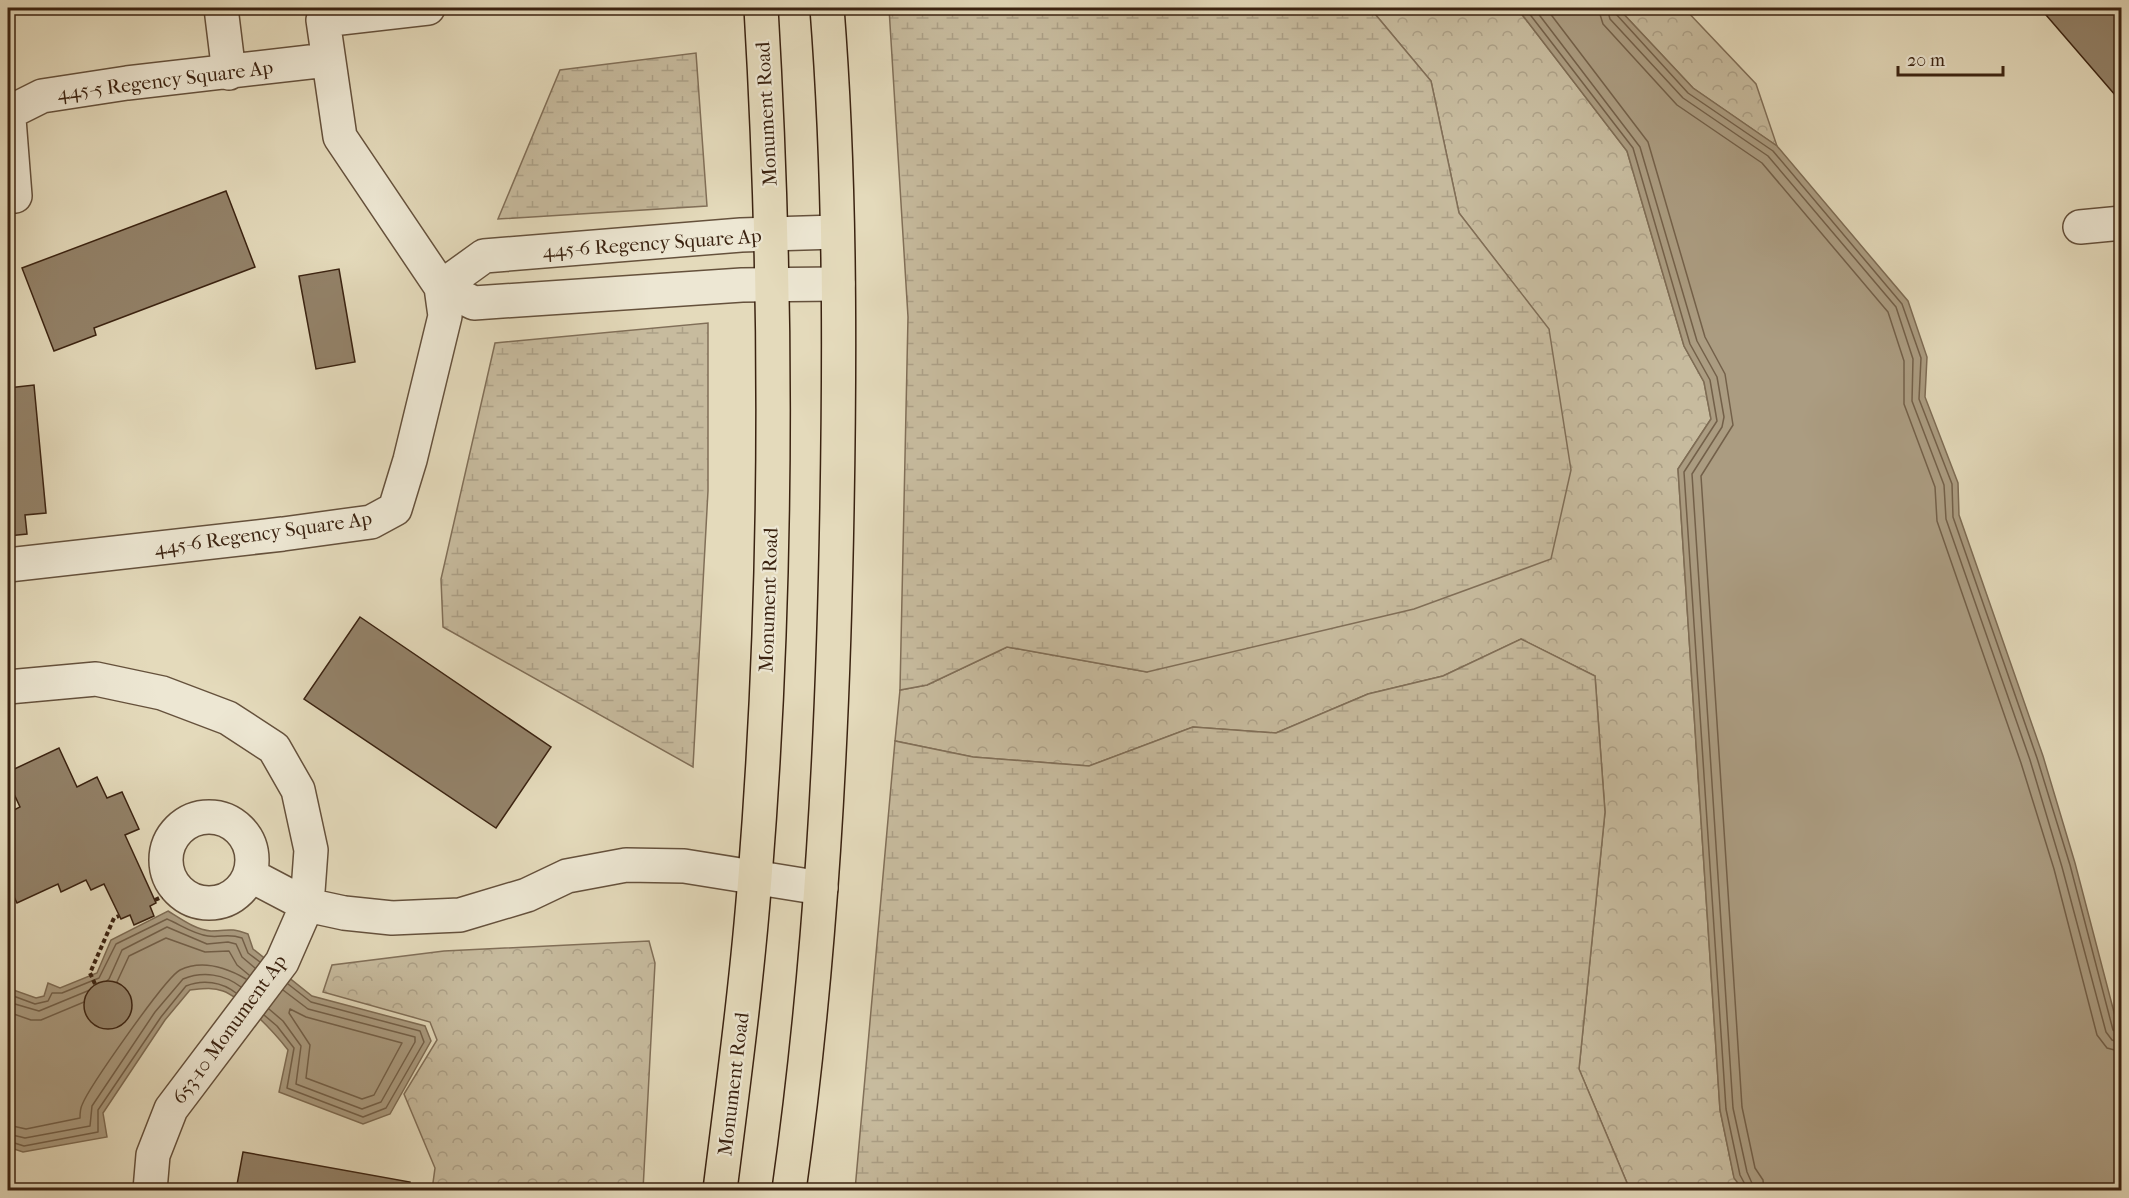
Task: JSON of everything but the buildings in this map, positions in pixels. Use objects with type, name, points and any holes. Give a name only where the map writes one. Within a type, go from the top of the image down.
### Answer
[{"type":"main road","name":"Monument Road","points":[[720,1191],[755,876],[770,542],[769,148],[761,8]]},
{"type":"main road","points":[[789,1191],[822,888],[834,666],[839,385],[838,284],[833,87],[827,8]]},
{"type":"street","points":[[221,8],[229,73]]},
{"type":"street","points":[[428,8],[323,20],[340,137],[441,286],[474,303],[771,284],[838,284]]},
{"type":"street","name":"445-5 Regency Square Ap","points":[[8,111],[42,96],[127,82],[229,73],[327,60]]},
{"type":"street","points":[[8,111],[15,196]]},
{"type":"street","points":[[2080,227],[2121,223]]},
{"type":"street","name":"445-6 Regency Square Ap","points":[[8,566],[371,522],[395,509],[410,460],[445,316],[441,286],[484,256],[837,232]]},
{"type":"street","points":[[605,246],[609,294]]},
{"type":"street","name":"653-10 Monument Ap","points":[[8,687],[96,680],[162,693],[228,718],[274,748],[298,790],[311,850],[307,905],[282,962],[171,1109],[153,1155],[150,1191]]},
{"type":"street","points":[[194,819],[222,819],[235,825],[251,848],[253,862],[250,875],[243,888],[231,898],[217,903],[203,904],[166,895],[169,878],[165,864],[166,849],[172,836],[194,819]]},
{"type":"street","points":[[250,875],[307,905],[344,913],[392,918],[460,915],[527,895],[567,876],[626,865],[684,866],[822,888]]},
{"type":"path","points":[[95,984],[90,973],[114,918],[120,916]]},
{"type":"green space","points":[[889,8],[1370,8],[1431,81],[1459,213],[1549,329],[1571,470],[1551,559],[1414,609],[1147,672],[1007,647],[927,685],[900,690],[908,317]]},
{"type":"green space","points":[[1370,8],[1517,8],[1627,151],[1684,346],[1704,382],[1711,419],[1678,469],[1720,1110],[1734,1177],[1743,1190],[1630,1190],[1579,1069],[1605,812],[1595,676],[1521,639],[1443,676],[1368,694],[1276,733],[1193,727],[1089,766],[973,757],[895,741],[900,690],[927,685],[1007,647],[1147,672],[1549,330],[1459,213],[1431,81]]},
{"type":"green space","points":[[1618,8],[1684,8],[1756,84],[1777,146],[1693,88]]},
{"type":"green space","points":[[696,53],[707,206],[498,219],[560,70]]},
{"type":"green space","points":[[708,323],[708,491],[693,767],[443,627],[441,579],[495,343]]},
{"type":"green space","points":[[1521,639],[1595,676],[1605,812],[1579,1069],[1630,1190],[855,1190],[895,741],[973,757],[1089,766],[1193,727],[1276,733],[1368,694],[1443,676]]},
{"type":"green space","points":[[649,941],[655,963],[643,1190],[432,1190],[435,1168],[404,1094],[437,1040],[430,1022],[323,992],[332,965],[444,951]]},
{"type":"water","points":[[1517,8],[1618,8],[1693,88],[1777,146],[1908,301],[1927,357],[1925,397],[1958,483],[1959,515],[2043,756],[2075,863],[2121,1039],[2121,1190],[1743,1190],[1734,1178],[1720,1110],[1678,469],[1711,419],[1704,382],[1684,346],[1627,151]]},
{"type":"water","points":[[168,911],[200,929],[233,930],[248,934],[253,949],[312,996],[425,1026],[431,1041],[390,1114],[363,1124],[279,1092],[288,1050],[258,1017],[231,995],[215,989],[198,989],[190,990],[165,1020],[103,1113],[107,1137],[23,1152],[8,1147],[8,988],[36,998],[44,996],[48,983],[60,988],[97,973],[111,940]]}]
